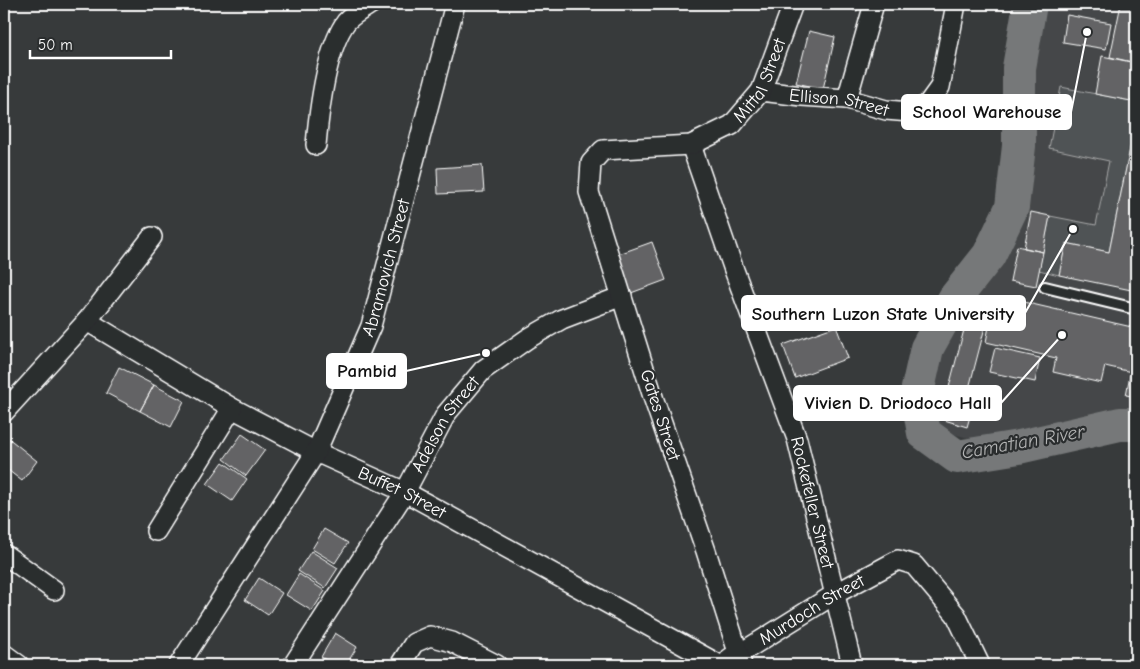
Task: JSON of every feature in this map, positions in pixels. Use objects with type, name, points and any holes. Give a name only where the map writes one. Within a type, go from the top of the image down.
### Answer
[{"type":"street","points":[[316,145],[318,118],[332,49],[347,21],[371,4]]},
{"type":"street","name":"Abramovich Street","points":[[179,665],[316,452],[371,326],[455,4]]},
{"type":"street","name":"Mittal Street","points":[[591,163],[603,150],[691,145],[732,124],[761,90],[793,4]]},
{"type":"street","points":[[847,99],[874,4]]},
{"type":"street","name":"Ellison Street","points":[[761,90],[802,96],[847,99],[886,110],[910,112],[927,105],[940,86],[956,4]]},
{"type":"street","name":"Rockefeller Street","points":[[691,145],[797,439],[852,665]]},
{"type":"street","name":"Gates Street","points":[[591,163],[589,192],[654,400],[741,659]]},
{"type":"street","points":[[4,412],[87,321],[152,237]]},
{"type":"street","name":"Adelson Street","points":[[293,665],[405,492],[446,414],[483,370],[527,339],[562,319],[622,296]]},
{"type":"street","name":"Buffet Street","points":[[87,321],[232,408],[316,452],[405,492],[714,664]]},
{"type":"street","points":[[156,531],[232,408]]},
{"type":"street","points":[[4,554],[54,590]]},
{"type":"street","name":"Murdoch Street","points":[[714,664],[741,659],[835,594],[898,560],[914,565],[956,615],[980,665]]},
{"type":"street","points":[[400,665],[414,643],[430,636],[452,642],[497,665]]},
{"type":"street","points":[[4,654],[19,665]]},
{"type":"lane","points":[[1045,287],[1136,309]]},
{"type":"shaded area","points":[[1040,4],[1136,4],[1136,420],[1121,420],[972,439],[931,428],[924,413],[923,394],[936,345],[952,315],[992,262],[1005,241],[1022,193],[1030,132]]},
{"type":"shaded area","points":[[1061,87],[1136,102],[1136,119],[1109,252],[1066,243],[1059,275],[1039,270],[1050,216],[1096,225],[1109,161],[1049,148]]},
{"type":"building","points":[[833,4],[859,4],[857,11]]},
{"type":"building","points":[[1121,4],[1136,6],[1136,63],[1110,57]]},
{"type":"building","points":[[1067,15],[1111,23],[1106,49],[1063,42]]},
{"type":"building","points":[[809,31],[835,37],[823,89],[796,83]]},
{"type":"building","points":[[1102,56],[1136,63],[1136,102],[1095,94]]},
{"type":"building","points":[[1136,119],[1136,252],[1134,261],[1136,261],[1136,291],[1059,275],[1066,243],[1109,252]]},
{"type":"building","points":[[482,165],[484,192],[438,194],[437,168]]},
{"type":"building","points":[[1031,212],[1050,216],[1043,252],[1024,248]]},
{"type":"building","points":[[652,242],[666,280],[631,293],[616,255]]},
{"type":"building","points":[[1017,246],[1043,252],[1036,286],[1010,281]]},
{"type":"building","points":[[1006,298],[1136,328],[1136,373],[1105,366],[1101,383],[1053,372],[1056,358],[986,342],[992,311],[1003,314]]},
{"type":"building","points":[[972,299],[991,304],[967,396],[948,391]]},
{"type":"building","points":[[836,326],[848,358],[795,378],[783,345]]},
{"type":"building","points":[[995,348],[1040,358],[1035,382],[989,372]]},
{"type":"building","points":[[119,367],[154,385],[140,411],[106,393]]},
{"type":"building","points":[[1130,375],[1136,377],[1136,397],[1126,395]]},
{"type":"building","points":[[154,385],[184,401],[171,427],[140,411]]},
{"type":"building","points":[[932,393],[973,406],[967,427],[925,414]]},
{"type":"building","points":[[242,434],[265,450],[246,476],[224,459]]},
{"type":"building","points":[[7,437],[37,461],[22,481],[4,467],[4,441]]},
{"type":"building","points":[[223,462],[247,479],[232,501],[207,484]]},
{"type":"building","points":[[324,529],[348,543],[335,563],[312,549]]},
{"type":"building","points":[[311,551],[338,568],[325,588],[298,571]]},
{"type":"building","points":[[299,574],[325,591],[312,611],[286,595]]},
{"type":"building","points":[[259,578],[282,593],[268,615],[245,600]]},
{"type":"building","points":[[335,633],[357,647],[346,665],[335,665],[321,657]]},
{"type":"waterway","name":"Camatian River","points":[[1030,4],[1019,68],[1019,146],[1012,207],[989,255],[955,298],[927,348],[917,393],[924,433],[957,457],[1019,447],[1120,424],[1136,424]]},
{"type":"place","name":"School Warehouse","points":[[1087,32]]},
{"type":"place","name":"Southern Luzon State University","points":[[1073,229]]},
{"type":"place","name":"Vivien D. Driodoco Hall","points":[[1062,335]]},
{"type":"place","name":"Pambid","points":[[486,353]]}]
